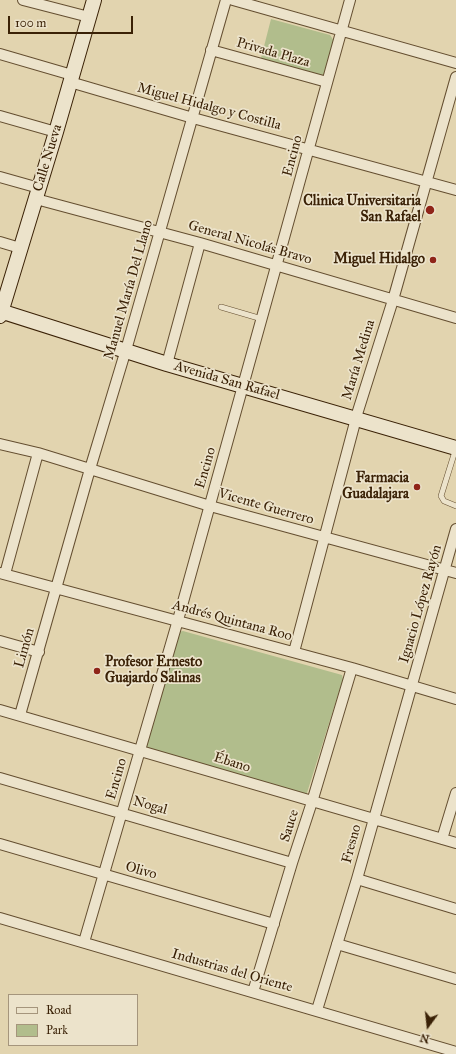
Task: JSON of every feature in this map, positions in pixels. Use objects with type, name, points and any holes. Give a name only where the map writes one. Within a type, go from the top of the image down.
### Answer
[{"type":"street","points":[[23,0],[89,17]]},
{"type":"street","name":"Calle Nueva","points":[[1,310],[56,132],[94,0]]},
{"type":"street","name":"Manuel María Del Llano","points":[[57,588],[226,0]]},
{"type":"street","points":[[233,0],[456,63]]},
{"type":"street","name":"Encino","points":[[84,942],[178,620],[350,0]]},
{"type":"street","name":"Privada Plaza","points":[[211,50],[327,82]]},
{"type":"street","name":"Miguel Hidalgo y Costilla","points":[[0,54],[71,79],[193,118],[456,190]]},
{"type":"street","name":"María Medina","points":[[294,652],[357,415],[393,300],[456,77]]},
{"type":"street","points":[[0,116],[56,132]]},
{"type":"street","name":"General Nicolás Bravo","points":[[0,177],[37,194],[160,232],[456,318]]},
{"type":"street","points":[[0,242],[20,248]]},
{"type":"street","points":[[167,360],[200,243]]},
{"type":"street","name":"Avenida San Rafael","points":[[1,310],[244,383],[357,415],[456,440]]},
{"type":"street","name":"Avenida San Rafael","points":[[357,415],[456,448]]},
{"type":"street","name":"Vicente Guerrero","points":[[0,444],[90,469],[210,506],[456,573]]},
{"type":"street","points":[[2,573],[38,454]]},
{"type":"street","name":"Ignacio López Rayón","points":[[412,686],[456,529]]},
{"type":"street","name":"Andrés Quintana Roo","points":[[2,573],[352,668],[456,699]]},
{"type":"street","name":"Limón","points":[[20,715],[57,588]]},
{"type":"street","points":[[0,641],[38,652]]},
{"type":"street","name":"Sauce","points":[[252,992],[312,802],[352,668]]},
{"type":"street","name":"Fresno","points":[[317,1010],[357,879],[412,686]]},
{"type":"street","name":"Ébano","points":[[0,710],[456,843]]},
{"type":"street","name":"Nogal","points":[[0,778],[292,862]]},
{"type":"street","points":[[442,839],[456,793]]},
{"type":"street","name":"Olivo","points":[[0,844],[274,924]]},
{"type":"street","points":[[357,879],[456,909]]},
{"type":"street","name":"Industrias del Oriente","points":[[0,918],[456,1052]]},
{"type":"street","points":[[337,944],[456,979]]},
{"type":"lane","points":[[221,307],[262,319]]},
{"type":"lane","points":[[456,448],[441,496],[444,501],[456,506]]},
{"type":"green space","points":[[271,19],[330,35],[334,41],[325,76],[260,62]]},
{"type":"green space","points":[[183,631],[342,675],[343,679],[306,796],[145,748],[178,632]]},
{"type":"place","name":"Clinica Universitaria San Rafael","points":[[430,210]]},
{"type":"place","name":"Miguel Hidalgo","points":[[433,260]]},
{"type":"place","name":"Farmacia Guadalajara","points":[[417,487]]},
{"type":"place","name":"Profesor Ernesto Guajardo Salinas","points":[[97,671]]}]
